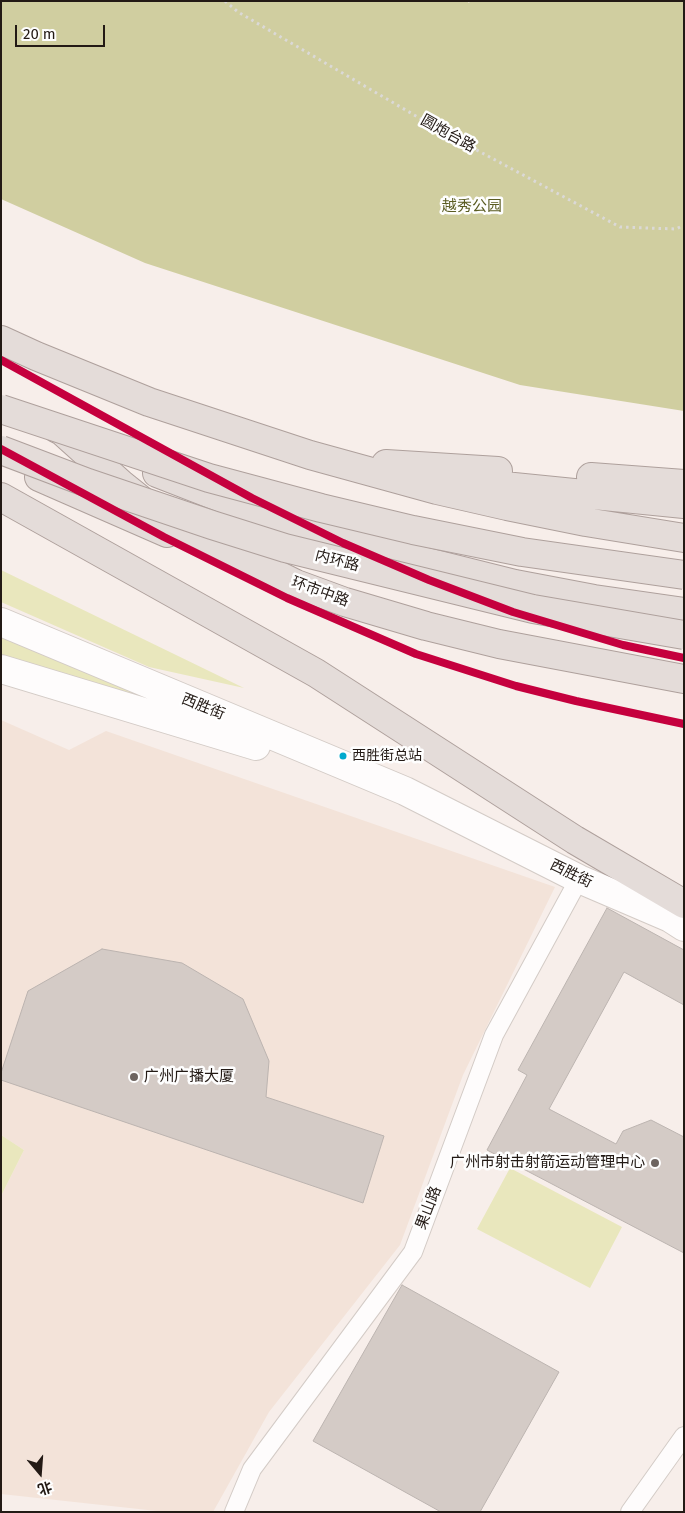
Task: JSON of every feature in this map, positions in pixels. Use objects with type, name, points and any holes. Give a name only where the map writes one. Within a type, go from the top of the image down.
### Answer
[{"type":"highway","points":[[1,340],[150,402],[310,455],[437,490],[507,506],[586,522],[684,538]]},
{"type":"highway","name":"环市中路","points":[[1,402],[62,431],[121,484],[179,526],[296,584],[345,602],[499,644],[684,679]]},
{"type":"highway","points":[[1,409],[210,478],[321,508],[413,530],[522,552],[684,575]]},
{"type":"highway","points":[[62,431],[168,477],[248,508],[359,545],[515,584],[684,612]]},
{"type":"highway","name":"内环路","points":[[1,450],[97,486],[285,548],[533,609],[684,635]]},
{"type":"highway","points":[[310,455],[382,464],[684,484]]},
{"type":"highway","points":[[310,455],[380,471],[434,479],[684,504]]},
{"type":"highway","points":[[1,459],[51,483],[236,563],[296,584]]},
{"type":"highway","points":[[1,496],[316,673],[574,840],[684,904]]},
{"type":"street","name":"西胜街","points":[[1,622],[405,791],[579,878],[670,918],[684,927]]},
{"type":"street","name":"西胜街","points":[[1,669],[405,791]]},
{"type":"lane","name":"果山路","points":[[234,1512],[252,1469],[412,1252],[494,1035],[579,878]]},
{"type":"lane","points":[[630,1512],[684,1436]]},
{"type":"path","name":"圆炮台路","points":[[225,1],[238,12],[445,133],[620,227],[676,229],[684,225]]},
{"type":"shaded area","points":[[1,570],[244,688],[149,667],[1,602]]},
{"type":"shaded area","points":[[1,630],[140,694],[128,698],[1,656]]},
{"type":"shaded area","points":[[1,720],[69,750],[106,731],[555,887],[463,1075],[400,1245],[269,1412],[213,1512],[166,1512],[1,1494],[1,1196],[24,1150],[1,1135]]},
{"type":"shaded area","points":[[1,1135],[24,1150],[1,1196]]},
{"type":"shaded area","points":[[510,1168],[622,1227],[590,1288],[477,1229]]},
{"type":"green space","name":"越秀公园","points":[[1,1],[467,1],[469,3],[470,1],[684,1],[684,411],[520,385],[145,263],[1,199]]},
{"type":"building","points":[[607,908],[684,950],[684,1005],[624,972],[549,1109],[616,1144],[623,1131],[651,1120],[684,1137],[684,1253],[487,1150],[527,1075],[518,1070]]},
{"type":"building","name":"广州广播大厦","points":[[102,949],[182,963],[243,999],[269,1061],[266,1097],[384,1136],[363,1203],[1,1080],[1,1073],[28,991]]},
{"type":"building","points":[[402,1285],[559,1372],[480,1512],[441,1512],[313,1441]]},
{"type":"transit line","points":[[1,360],[252,498],[343,543],[429,580],[513,612],[623,645],[684,658]]},
{"type":"transit line","points":[[1,449],[164,537],[287,598],[416,654],[516,686],[684,724]]},
{"type":"place","name":"西胜街总站","points":[[343,756]]},
{"type":"place","name":"广州广播大厦","points":[[134,1077]]},
{"type":"place","name":"广州市射击射箭运动管理中心","points":[[655,1163]]}]
